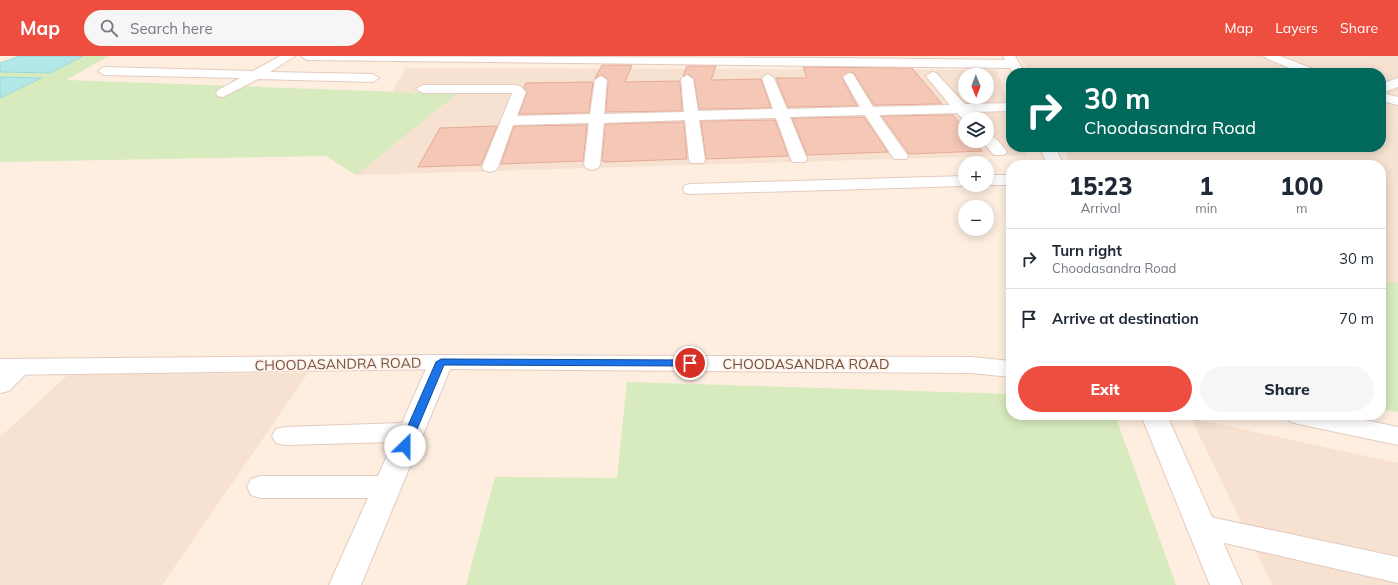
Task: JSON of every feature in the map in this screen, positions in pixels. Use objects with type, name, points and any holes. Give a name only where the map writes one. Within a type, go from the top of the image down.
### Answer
[{"type":"street","points":[[223,93],[289,56]]},
{"type":"street","points":[[307,56],[1014,64]]},
{"type":"street","points":[[1270,56],[1300,68]]},
{"type":"street","points":[[104,71],[373,78]]},
{"type":"street","points":[[1386,76],[1398,71]]},
{"type":"street","points":[[932,76],[964,112]]},
{"type":"street","points":[[849,77],[869,111],[900,156]]},
{"type":"street","points":[[768,78],[799,159]]},
{"type":"street","points":[[1386,78],[1398,81]]},
{"type":"street","points":[[687,79],[697,160]]},
{"type":"street","points":[[592,164],[601,80]]},
{"type":"street","points":[[1386,87],[1398,81]]},
{"type":"street","points":[[423,89],[515,89],[519,92],[490,167]]},
{"type":"street","points":[[1386,98],[1398,101]]},
{"type":"street","points":[[979,112],[1006,108]]},
{"type":"street","points":[[508,121],[869,111],[958,114]]},
{"type":"street","points":[[994,146],[999,152]]},
{"type":"street","points":[[994,180],[1006,180]]},
{"type":"street","points":[[691,189],[958,181]]},
{"type":"street","points":[[345,585],[441,362]]},
{"type":"street","name":"CHOODASANDRA ROAD","points":[[10,367],[441,362],[971,365],[1006,368]]},
{"type":"street","points":[[0,385],[10,367]]},
{"type":"street","points":[[1156,420],[1226,585]]},
{"type":"street","points":[[1322,420],[1398,436]]},
{"type":"street","points":[[285,436],[410,432]]},
{"type":"street","points":[[261,487],[388,487]]},
{"type":"street","points":[[1201,527],[1398,570]]},
{"type":"shaded area","points":[[1018,56],[1398,56],[1398,283],[1386,281],[1386,160],[1068,160],[1066,152],[1386,152],[1386,68],[1027,68]]},
{"type":"shaded area","points":[[406,68],[958,70],[958,104],[994,104],[994,70],[997,70],[1006,96],[1006,152],[1026,152],[1027,155],[958,156],[356,175],[457,94],[392,92]]},
{"type":"shaded area","points":[[308,373],[162,585],[0,585],[0,437],[69,374]]},
{"type":"shaded area","points":[[1192,420],[1200,420],[1398,463],[1398,585],[1272,585]]},
{"type":"green space","points":[[83,56],[109,56],[66,80],[457,94],[356,175],[326,156],[0,162],[0,98],[40,78],[0,77],[0,72],[50,73]]},
{"type":"green space","points":[[1386,281],[1398,283],[1398,412],[1386,410]]},
{"type":"green space","points":[[627,382],[1006,394],[1006,420],[1117,420],[1176,585],[466,585],[495,477],[617,478]]},
{"type":"water","points":[[20,56],[83,56],[50,73],[0,72],[0,63]]},
{"type":"water","points":[[0,77],[41,78],[0,98]]},
{"type":"building","points":[[602,65],[632,65],[625,82],[680,81],[682,111],[606,112],[608,80],[602,75],[595,78]]},
{"type":"building","points":[[687,66],[716,66],[711,80],[761,79],[771,108],[699,109],[694,79],[688,74],[683,76]]},
{"type":"building","points":[[803,67],[912,68],[942,104],[874,105],[854,73],[849,72],[842,78],[857,106],[788,107],[776,78],[807,78]]},
{"type":"building","points":[[593,82],[589,113],[519,114],[527,93],[524,87],[526,83]]},
{"type":"building","points":[[953,115],[958,121],[958,148],[980,148],[982,151],[909,154],[882,116]]},
{"type":"building","points":[[864,117],[888,152],[807,155],[792,118]]},
{"type":"building","points":[[775,120],[788,156],[706,159],[701,121]]},
{"type":"building","points":[[684,122],[687,159],[602,161],[605,124]]},
{"type":"building","points":[[587,125],[583,161],[501,164],[514,126]]},
{"type":"building","points":[[497,126],[481,165],[418,167],[440,128]]},
{"type":"route","points":[[405,446],[441,362],[690,363]]}]
